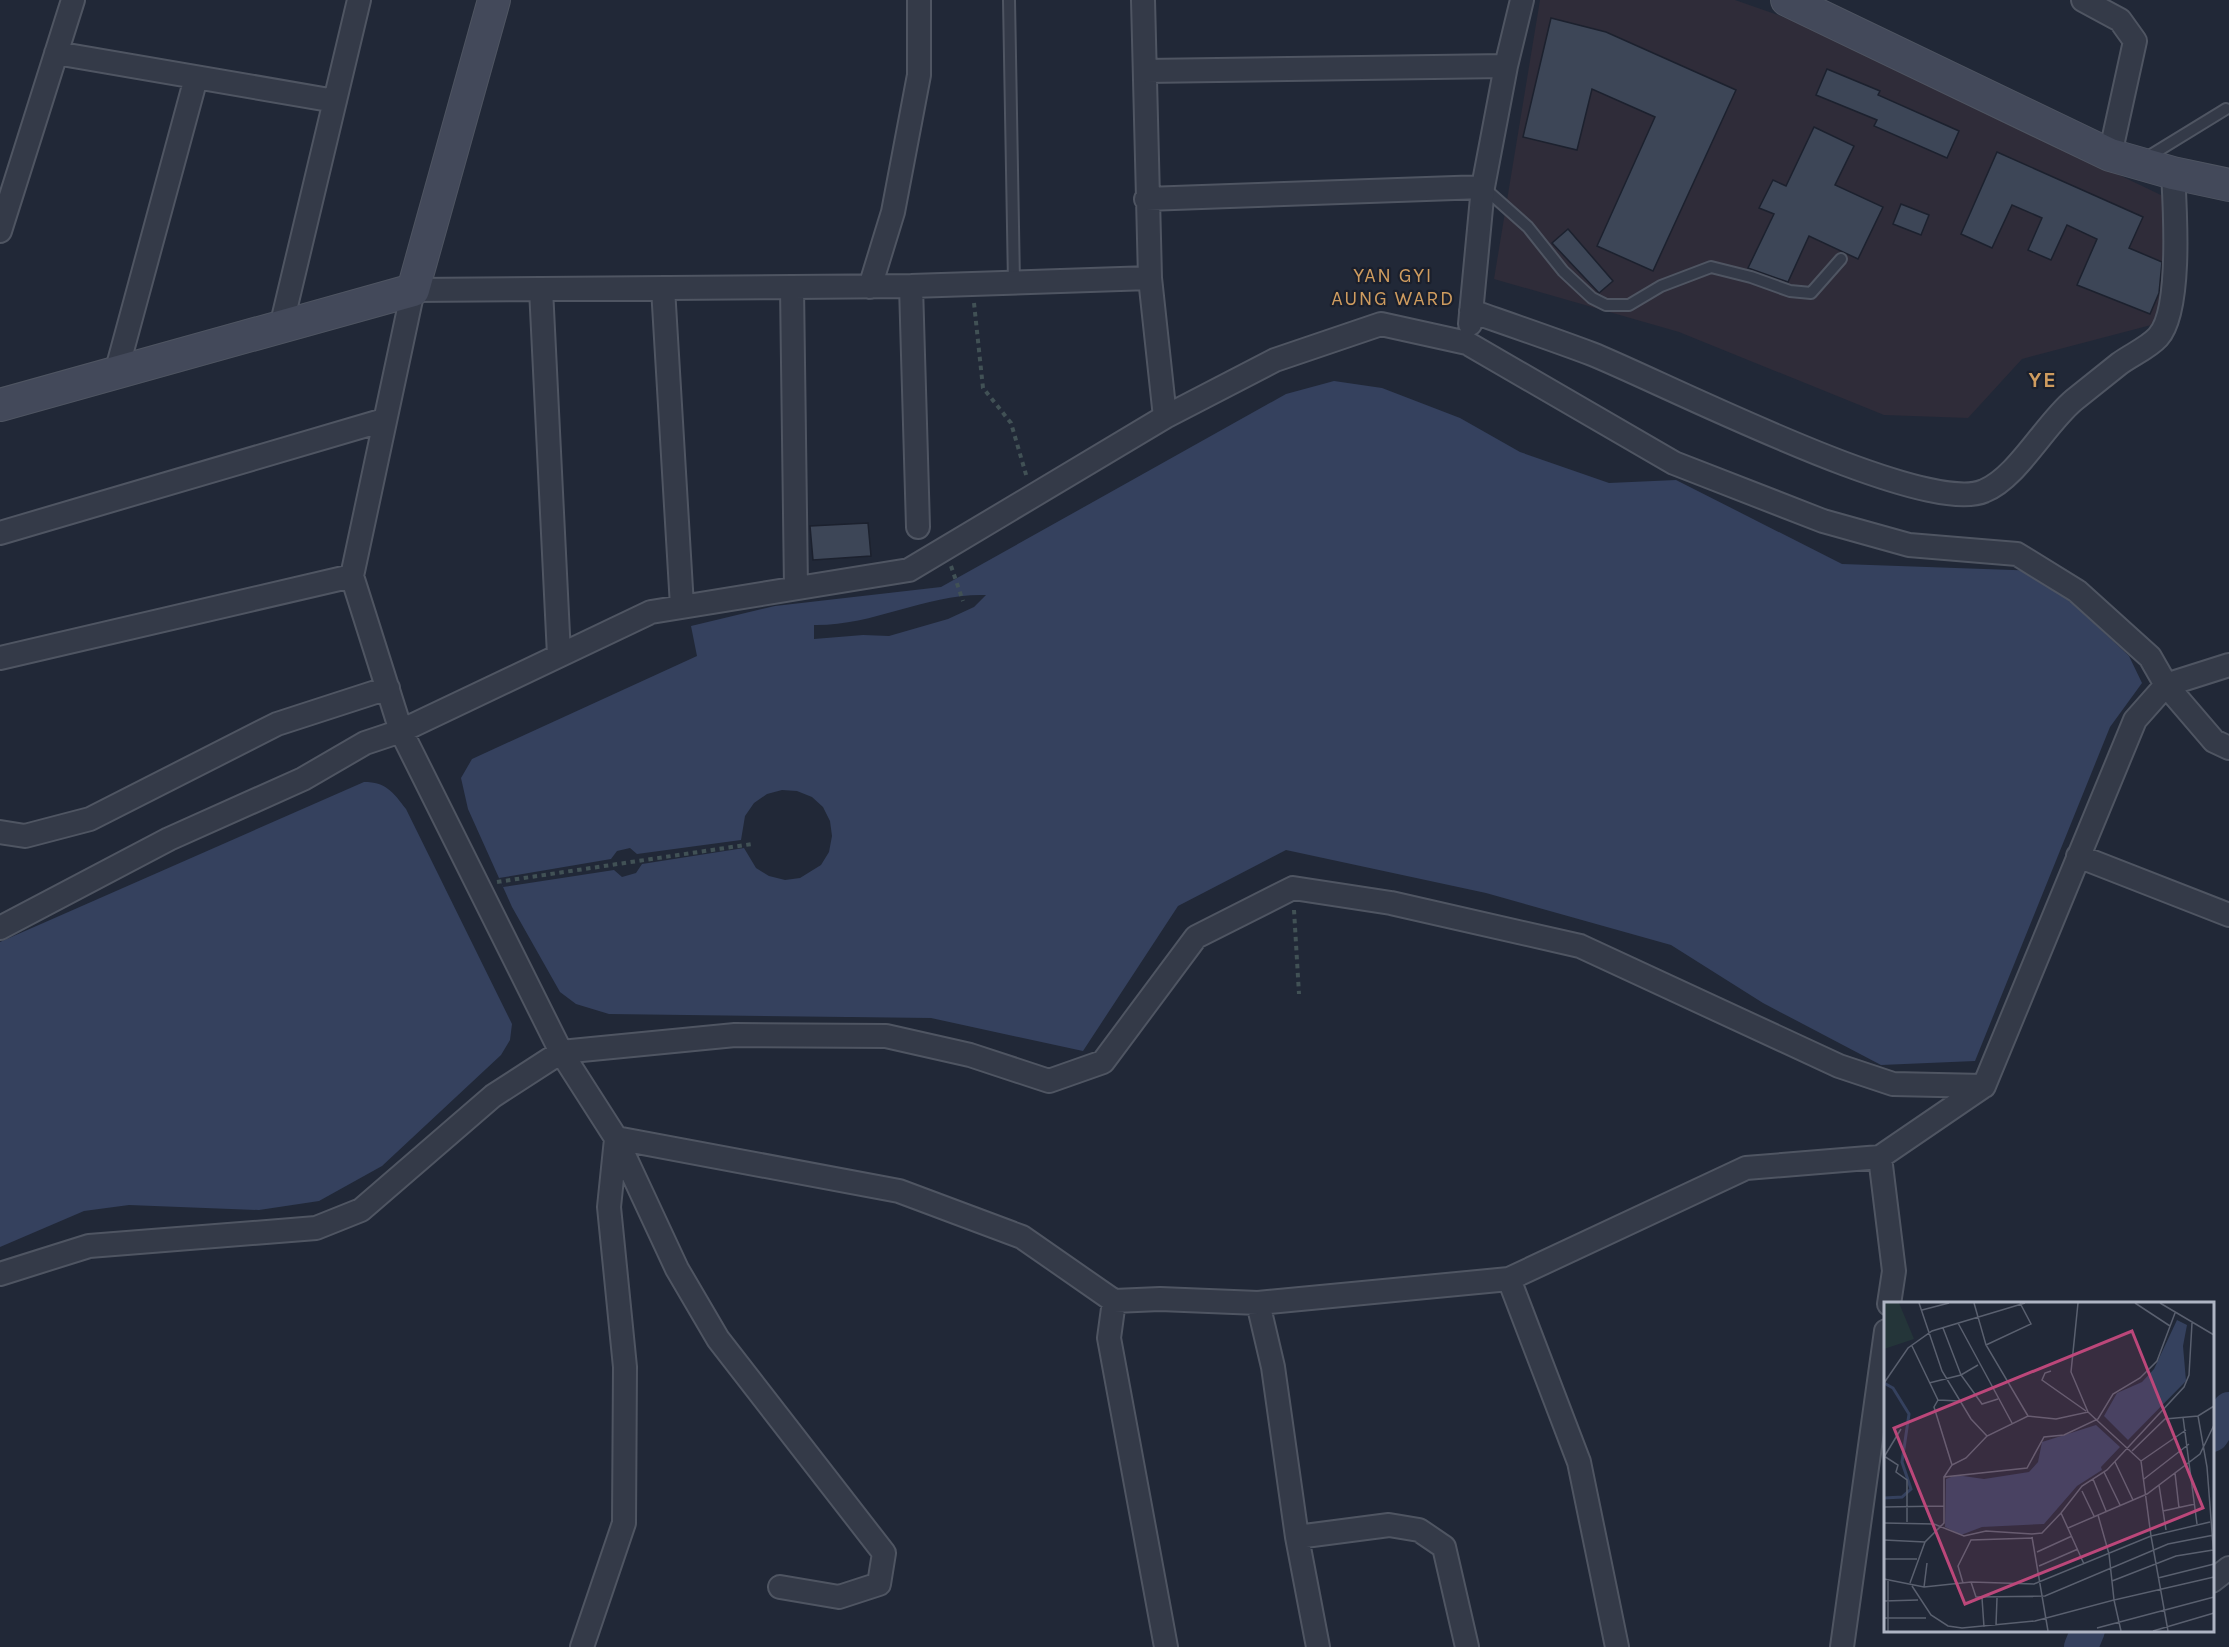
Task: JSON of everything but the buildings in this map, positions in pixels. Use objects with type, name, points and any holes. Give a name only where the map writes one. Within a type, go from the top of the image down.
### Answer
[{"type":"street","points":[[0,231],[73,0]]},
{"type":"street","points":[[281,327],[359,0]]},
{"type":"street","points":[[494,0],[413,291],[352,576],[401,731],[561,1052],[616,1138],[677,1269],[718,1339],[884,1553],[879,1584],[839,1597],[780,1587]]},
{"type":"street","points":[[870,286],[892,212],[919,75],[919,0]]},
{"type":"street","points":[[1143,0],[1146,199],[1150,278],[1164,417]]},
{"type":"street","points":[[1467,343],[1483,187],[1506,66],[1522,0]]},
{"type":"street","points":[[1787,0],[2124,159],[2173,173],[2229,185]]},
{"type":"street","points":[[2083,0],[2120,20],[2135,41],[2124,159]]},
{"type":"street","points":[[56,53],[335,101]]},
{"type":"street","points":[[1145,71],[1506,66]]},
{"type":"street","points":[[116,373],[196,78]]},
{"type":"street","points":[[1471,311],[1593,355],[1722,412],[1890,480],[1950,495],[1970,495],[1985,491],[2012,470],[2061,412],[2118,365],[2158,338],[2165,326],[2176,258],[2173,173]]},
{"type":"street","points":[[1146,199],[1483,187]]},
{"type":"street","points":[[0,405],[413,291],[911,286],[1150,278]]},
{"type":"street","points":[[911,286],[918,527]]},
{"type":"street","points":[[792,287],[796,588]]},
{"type":"street","points":[[663,288],[682,606]]},
{"type":"street","points":[[541,289],[559,655]]},
{"type":"street","points":[[0,928],[169,839],[303,779],[365,743],[401,731],[651,612],[909,570],[1164,417],[1275,360],[1381,324],[1467,343],[1674,463],[1823,521],[1909,545],[2017,554],[2077,591],[2150,657],[2166,685],[2214,741],[2229,748]]},
{"type":"street","points":[[0,533],[384,420]]},
{"type":"street","points":[[0,657],[352,576]]},
{"type":"street","points":[[616,1138],[899,1191],[1022,1237],[1114,1301],[1160,1299],[1258,1303],[1509,1279],[1746,1168],[1880,1157],[1984,1086],[2135,720],[2166,685],[2229,665]]},
{"type":"street","points":[[0,832],[25,836],[90,819],[277,724],[388,688]]},
{"type":"street","points":[[2078,856],[2229,915]]},
{"type":"street","points":[[0,1274],[89,1246],[315,1228],[334,1221],[361,1210],[493,1096],[561,1052],[735,1035],[886,1036],[970,1055],[1049,1081],[1103,1062],[1196,937],[1293,888],[1391,903],[1580,946],[1839,1066],[1893,1084],[1984,1086]]},
{"type":"street","points":[[582,1647],[624,1523],[625,1367],[609,1207],[616,1138]]},
{"type":"street","points":[[1880,1157],[1894,1271],[1889,1302]]},
{"type":"street","points":[[1509,1279],[1579,1462],[1617,1647]]},
{"type":"street","points":[[1114,1301],[1109,1338],[1166,1647]]},
{"type":"street","points":[[1258,1303],[1273,1367],[1297,1537],[1318,1647]]},
{"type":"street","points":[[1842,1647],[1884,1345]]},
{"type":"street","points":[[1297,1537],[1389,1525],[1419,1530],[1444,1547],[1467,1647]]},
{"type":"street","points":[[2214,1579],[2229,1568]]},
{"type":"lane","points":[[1009,0],[1014,283]]},
{"type":"lane","points":[[2124,159],[2226,109]]},
{"type":"lane","points":[[1483,187],[1528,227],[1563,271],[1592,298],[1606,305],[1629,305],[1661,286],[1711,267],[1751,277],[1790,291],[1811,293],[1841,259]]},
{"type":"path","points":[[972,284],[983,388],[1011,423],[1032,496]]},
{"type":"path","points":[[954,573],[963,599]]},
{"type":"path","points":[[478,884],[752,844]]},
{"type":"path","points":[[1293,888],[1299,994]]},
{"type":"shaded area","points":[[1540,0],[1735,0],[1806,25],[2163,196],[2173,269],[2155,324],[2022,359],[1968,418],[1884,415],[1679,332],[1494,279]]},
{"type":"water","points":[[1334,381],[1382,388],[1460,418],[1520,452],[1609,483],[1676,480],[1842,564],[2038,571],[2129,656],[2142,683],[2110,727],[1975,1061],[1881,1065],[1763,1003],[1671,945],[1486,893],[1286,850],[1178,906],[1083,1051],[931,1018],[609,1014],[576,1004],[560,992],[512,907],[468,809],[461,778],[472,759],[697,656],[691,626],[775,606],[941,587],[1286,394]],"holes":[[[986,595],[974,607],[948,619],[889,636],[863,635],[814,639],[814,625],[858,620],[943,599]]]},
{"type":"water","points":[[364,782],[384,786],[406,809],[512,1024],[510,1040],[501,1055],[382,1166],[319,1201],[259,1210],[129,1205],[84,1211],[0,1247],[0,942]]},
{"type":"pier","points":[[782,790],[797,791],[812,797],[823,807],[830,821],[832,836],[829,852],[821,865],[800,878],[785,880],[769,876],[756,868],[744,848],[642,864],[636,873],[622,877],[614,870],[503,887],[499,878],[611,859],[617,851],[630,848],[637,854],[741,840],[745,816],[754,803],[767,794]]},
{"type":"waterway","points":[[2214,1432],[2229,1409]]},
{"type":"waterway","points":[[2081,1647],[2087,1632]]},
{"type":"district","name":"YAN GYI AUNG WARD","points":[[1393,286]]},
{"type":"district","name":"YE","points":[[2043,379]]}]
